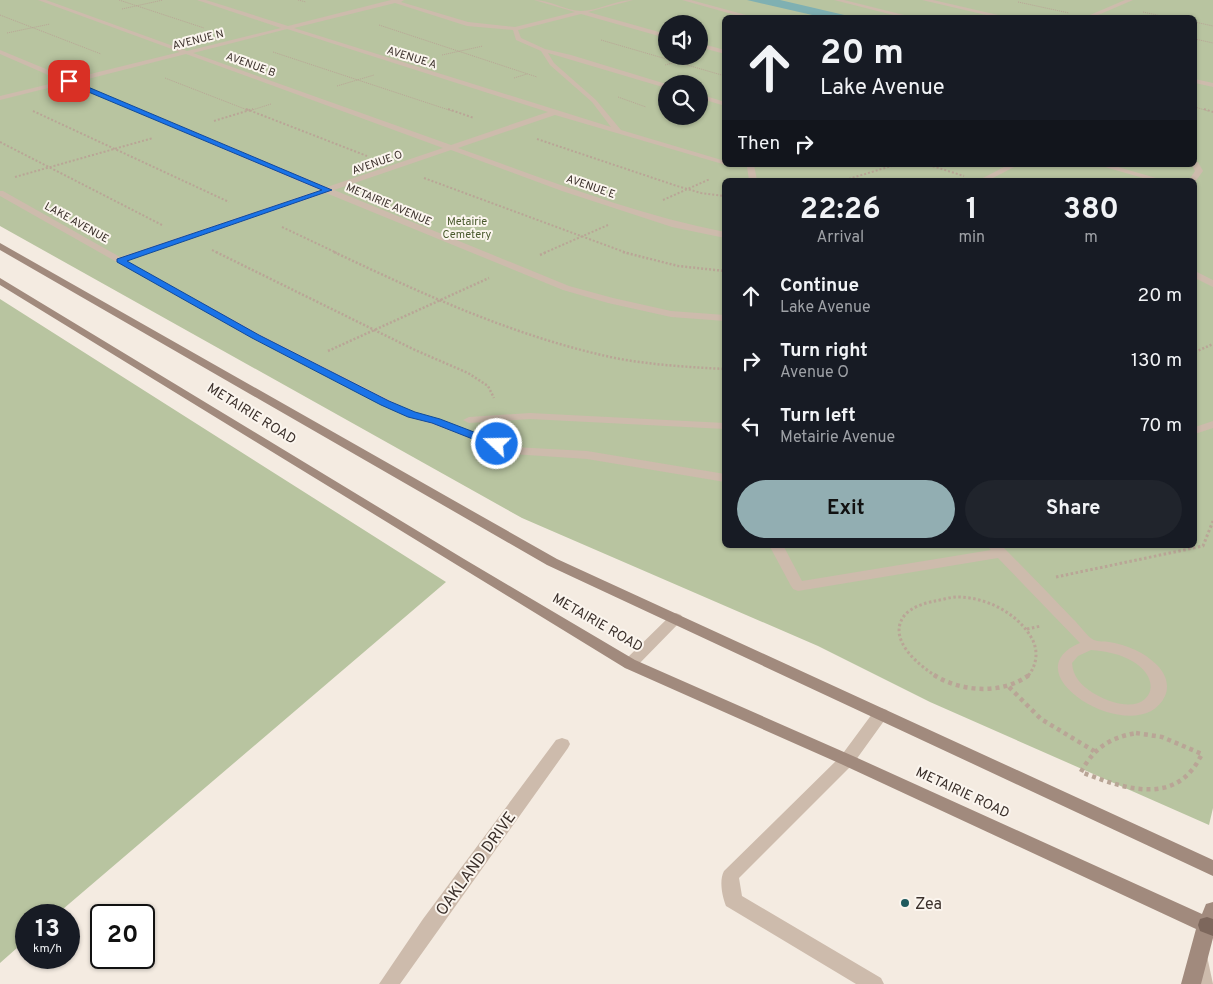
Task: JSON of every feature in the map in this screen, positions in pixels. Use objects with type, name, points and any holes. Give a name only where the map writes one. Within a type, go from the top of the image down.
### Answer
[{"type":"main road","name":"METAIRIE ROAD","points":[[0,246],[552,562],[1213,868]]},
{"type":"main road","name":"METAIRIE ROAD","points":[[0,281],[450,557],[630,664],[1211,921]]},
{"type":"main road","points":[[1190,984],[1211,921]]},
{"type":"street","name":"AVENUE B","points":[[41,0],[453,148]]},
{"type":"street","name":"AVENUE A","points":[[200,0],[618,132],[722,162]]},
{"type":"street","points":[[537,0],[658,34]]},
{"type":"street","points":[[395,1],[467,24],[515,29],[630,0]]},
{"type":"street","points":[[685,0],[744,15]]},
{"type":"street","points":[[837,0],[901,15]]},
{"type":"street","points":[[925,0],[995,15]]},
{"type":"street","points":[[1091,15],[1130,0]]},
{"type":"street","name":"AVENUE N","points":[[2,97],[395,1]]},
{"type":"street","points":[[861,6],[870,3]]},
{"type":"street","points":[[515,29],[518,39],[543,50],[569,56],[658,84]]},
{"type":"street","points":[[708,47],[722,51]]},
{"type":"street","points":[[543,50],[552,64],[594,101],[618,132]]},
{"type":"street","name":"METAIRIE AVENUE","points":[[0,52],[496,261],[566,288],[611,301],[671,314],[722,318]]},
{"type":"street","points":[[1197,81],[1213,85]]},
{"type":"street","points":[[708,99],[722,103]]},
{"type":"street","name":"AVENUE O","points":[[120,260],[257,216],[556,112]]},
{"type":"street","name":"AVENUE E","points":[[453,148],[667,223],[722,234]]},
{"type":"street","points":[[987,178],[1010,167]]},
{"type":"street","points":[[1110,167],[1151,178]]},
{"type":"street","points":[[1194,178],[1199,171],[1197,167]]},
{"type":"street","name":"LAKE AVENUE","points":[[0,193],[255,336],[411,415],[436,421],[512,450],[587,455],[722,477]]},
{"type":"street","points":[[1198,275],[1213,284]]},
{"type":"street","points":[[468,420],[530,416],[722,426]]},
{"type":"street","points":[[1197,430],[1213,424]]},
{"type":"street","points":[[778,548],[798,586],[997,549],[1090,646],[1120,649],[1148,664],[1156,674],[1160,685],[1159,695],[1152,703],[1141,708],[1127,710],[1110,708],[1094,702],[1081,694],[1071,684],[1064,663],[1069,655],[1078,649],[1090,646]]},
{"type":"street","points":[[630,664],[676,618]]},
{"type":"street","points":[[874,984],[733,900],[730,876],[847,760],[881,714]]},
{"type":"street","name":"OAKLAND DRIVE","points":[[389,984],[562,744]]},
{"type":"street","points":[[1199,955],[1204,984]]},
{"type":"path","points":[[119,0],[677,186],[701,193],[722,196]]},
{"type":"path","points":[[1016,2],[1077,15]]},
{"type":"path","points":[[0,15],[618,251],[657,263],[722,271]]},
{"type":"path","points":[[1197,22],[1213,26]]},
{"type":"path","points":[[8,179],[460,51],[518,39]]},
{"type":"path","points":[[1197,39],[1213,43]]},
{"type":"path","points":[[460,51],[537,76]]},
{"type":"path","points":[[2,97],[416,290],[514,331],[560,345],[617,358],[672,366],[722,369]]},
{"type":"path","points":[[1197,108],[1213,112]]},
{"type":"path","points":[[0,142],[187,238],[415,350],[468,373],[488,386],[494,397],[492,418]]},
{"type":"path","points":[[852,178],[888,167]]},
{"type":"path","points":[[935,167],[970,178]]},
{"type":"path","points":[[1197,351],[1213,344]]},
{"type":"path","points":[[1197,547],[1203,546],[1213,521]]},
{"type":"path","points":[[1030,582],[1193,548]]},
{"type":"path","points":[[957,597],[980,601],[994,606],[1019,621],[1032,635],[1038,651],[1036,666],[1026,678],[1008,687],[988,690],[964,688],[922,670],[908,655],[900,640],[900,626],[906,614],[919,604],[936,598],[957,597]]},
{"type":"path","points":[[1008,687],[1041,719],[1094,751]]},
{"type":"path","points":[[1136,733],[1162,737],[1202,754],[1198,764],[1189,774],[1175,784],[1148,791],[1126,788],[1081,772],[1094,751],[1109,739],[1123,734],[1136,733]]},
{"type":"green space","name":"Metairie Cemetery","points":[[0,0],[1213,0],[1213,808],[1209,825],[930,702],[818,646],[522,518],[0,226]]},
{"type":"green space","points":[[0,299],[446,582],[69,904],[15,904],[15,950],[0,963]]},
{"type":"water","points":[[747,0],[780,0],[844,15],[812,15]]},
{"type":"place","name":"Zea","points":[[905,903]]},
{"type":"route","points":[[69,81],[329,190],[257,216],[120,260],[255,336],[385,403],[411,415],[436,421],[497,444]]}]
